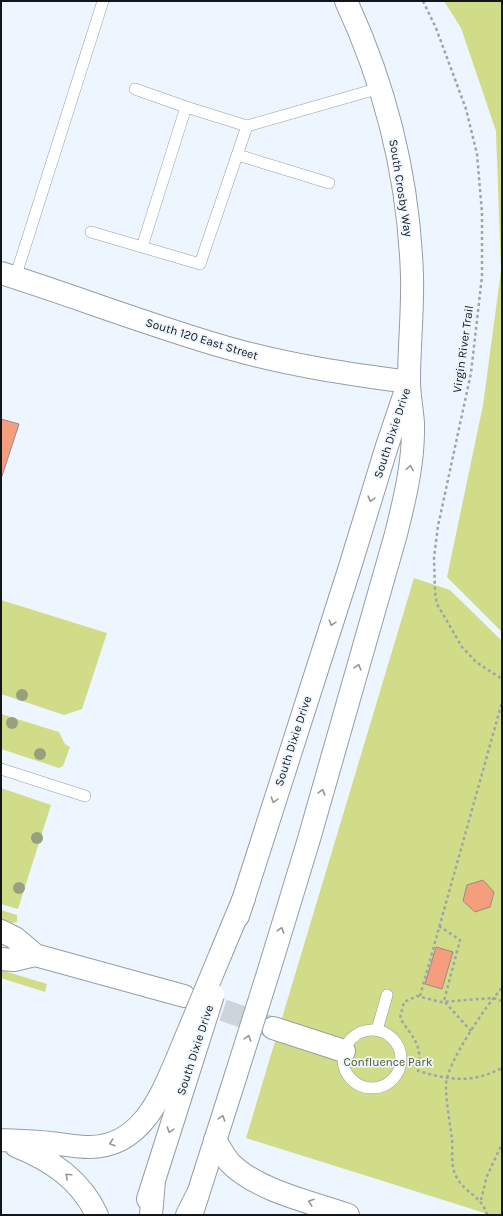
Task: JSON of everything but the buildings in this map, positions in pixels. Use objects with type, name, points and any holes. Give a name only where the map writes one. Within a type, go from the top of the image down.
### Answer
[{"type":"main road","name":"South Crosby Way","points":[[346,1],[380,88],[390,120],[401,174],[409,235],[412,304],[409,382]]},
{"type":"main road","name":"South 120 East Street","points":[[8,276],[131,318],[254,355],[340,374],[409,382]]},
{"type":"main road","name":"South Dixie Drive","points":[[143,1215],[154,1181],[184,1062],[244,898],[387,446],[409,382]]},
{"type":"main road","name":"South Dixie Drive","points":[[187,1215],[194,1205],[270,967],[311,832],[402,506],[413,446],[413,423],[409,382]]},
{"type":"main road","points":[[1,931],[15,938],[35,955],[184,996]]},
{"type":"main road","points":[[1,959],[14,960],[35,955]]},
{"type":"main road","points":[[273,1028],[344,1051]]},
{"type":"main road","points":[[1,1140],[90,1147],[115,1143],[129,1136],[140,1127],[151,1112],[166,1086],[184,1062]]},
{"type":"main road","points":[[1,1140],[36,1154],[66,1173],[80,1188],[97,1215]]},
{"type":"main road","points":[[215,1140],[229,1162],[245,1175],[274,1189],[348,1215]]},
{"type":"main road","points":[[151,1215],[154,1181]]},
{"type":"lane","points":[[8,276],[104,1]]},
{"type":"lane","points":[[135,89],[247,126],[380,88]]},
{"type":"lane","points":[[142,247],[186,107]]},
{"type":"lane","points":[[91,232],[200,264],[247,126]]},
{"type":"lane","points":[[238,155],[329,184]]},
{"type":"lane","points":[[1,769],[86,796]]},
{"type":"lane","points":[[377,1030],[388,995]]},
{"type":"lane","points":[[366,1030],[377,1030],[387,1032],[399,1047],[402,1056],[401,1066],[397,1076],[389,1083],[380,1088],[370,1089],[359,1086],[345,1071],[343,1061],[344,1051],[349,1041],[357,1034],[366,1030]]},
{"type":"path","name":"Virgin River Trail","points":[[423,1],[436,28],[466,109],[477,154],[482,213],[482,276],[471,373],[438,526],[434,558],[435,592],[437,604],[462,647],[476,662],[502,679]]},
{"type":"path","points":[[420,996],[502,702]]},
{"type":"path","points":[[439,926],[460,940],[444,1001]]},
{"type":"path","points":[[487,1215],[481,1200],[466,1189],[457,1179],[452,1166],[447,1079],[458,1053],[471,1031],[493,998],[502,988]]},
{"type":"path","points":[[502,1001],[493,998],[441,1002],[416,996],[404,1002],[400,1018],[414,1037],[419,1052],[418,1071],[447,1079],[460,1080],[478,1077],[502,1068]]},
{"type":"path","points":[[444,1001],[471,1031]]},
{"type":"path","points":[[481,1200],[487,1176],[502,1144]]},
{"type":"green space","points":[[444,1],[502,1],[502,632],[447,577],[483,405],[501,271],[496,131],[461,28]]},
{"type":"green space","name":"Confluence Park","points":[[414,578],[450,590],[502,641],[502,1215],[491,1215],[246,1138]]},
{"type":"green space","points":[[1,600],[107,633],[82,709],[64,715],[1,694]]},
{"type":"green space","points":[[1,714],[59,732],[65,744],[70,747],[63,766],[59,768],[1,749]]},
{"type":"green space","points":[[1,788],[51,805],[18,909],[1,904]]},
{"type":"green space","points":[[1,910],[17,915],[17,922],[13,923],[1,919]]},
{"type":"green space","points":[[1,970],[47,984],[45,992],[1,978]]},
{"type":"tunnel","points":[[192,999],[271,1027]]}]
